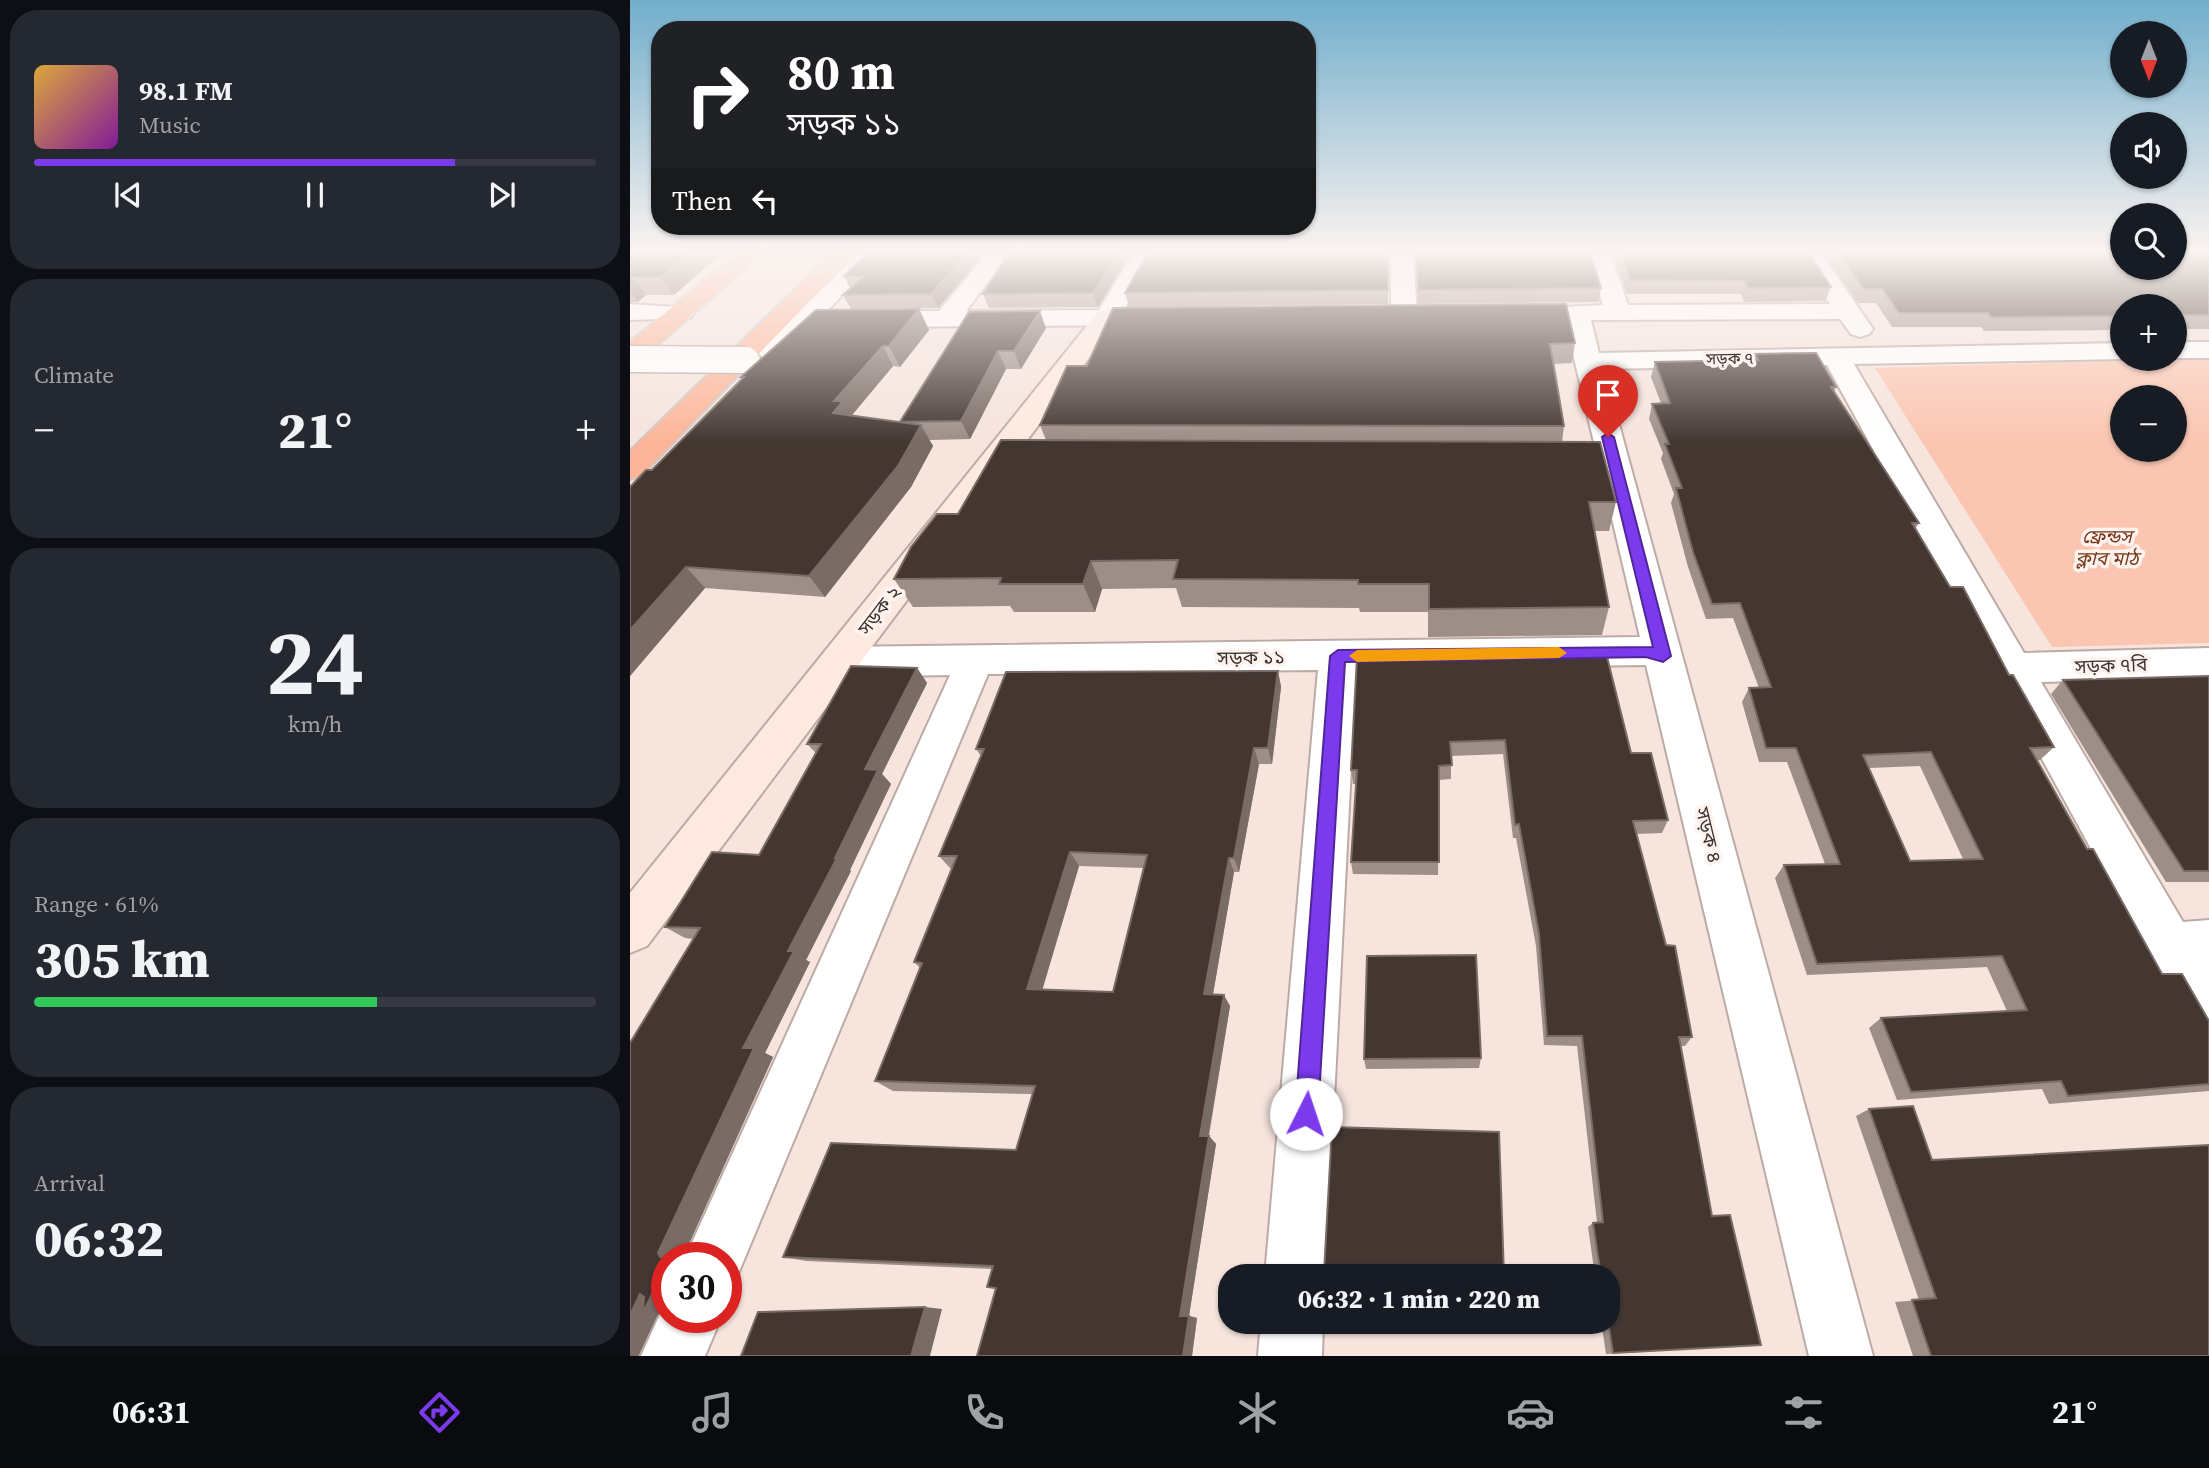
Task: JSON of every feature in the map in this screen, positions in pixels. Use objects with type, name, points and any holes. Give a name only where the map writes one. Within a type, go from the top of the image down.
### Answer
[{"type":"highway","points":[[630,357],[678,315]]},
{"type":"highway","points":[[630,468],[783,315]]},
{"type":"street","points":[[639,496],[811,315]]},
{"type":"street","name":"সড়ক ৪","points":[[1597,315],[1588,361],[1596,460],[1663,656],[1841,1356]]},
{"type":"street","points":[[1851,315],[1878,356]]},
{"type":"street","name":"সড়ক ২","points":[[630,930],[1107,317]]},
{"type":"street","points":[[806,320],[1174,317]]},
{"type":"street","points":[[2187,350],[2209,350]]},
{"type":"street","name":"সড়ক ৭","points":[[1588,361],[2110,351]]},
{"type":"street","points":[[1836,356],[2013,668],[2190,945],[2209,1014]]},
{"type":"street","points":[[630,357],[747,360]]},
{"type":"street","points":[[998,457],[1039,457]]},
{"type":"street","name":"সড়ক ১১","points":[[838,662],[1646,651],[1663,656]]},
{"type":"street","points":[[1296,1264],[1338,656]]},
{"type":"street","points":[[722,1242],[975,660]]},
{"type":"street","name":"সড়ক ৭বি","points":[[2013,668],[2209,663]]},
{"type":"street","points":[[673,1356],[683,1333]]},
{"type":"street","points":[[1290,1356],[1291,1334]]},
{"type":"green space","name":"ফ্রেন্ডস ক্লাব মাঠ","points":[[2209,358],[2209,643],[2052,647],[1875,368],[2110,361],[2110,371],[2187,371],[2187,359]]},
{"type":"building","points":[[810,315],[914,315],[889,346],[883,346],[834,401],[843,401],[833,413],[921,425],[898,466],[809,576],[686,567],[630,630],[630,487],[646,470],[652,470],[744,377],[741,377]]},
{"type":"building","points":[[967,315],[1037,315],[1014,351],[998,351],[961,421],[900,422]]},
{"type":"building","points":[[1110,315],[1569,315],[1575,343],[1550,344],[1564,426],[1040,425],[1067,366],[1087,366]]},
{"type":"building","points":[[1990,315],[2110,315],[1991,317]]},
{"type":"building","points":[[1816,353],[1836,387],[1831,387],[1919,523],[1912,523],[1950,587],[1963,587],[2009,675],[2013,675],[2054,747],[2030,748],[2087,849],[2093,849],[2162,974],[2182,974],[2209,1021],[2209,1084],[2068,1096],[2061,1081],[1911,1092],[1881,1018],[2027,1010],[2002,956],[1817,964],[1784,865],[1840,864],[1796,748],[1766,748],[1749,688],[1771,687],[1740,603],[1712,604],[1693,552],[1676,488],[1682,488],[1665,444],[1669,444],[1652,404],[1670,403],[1655,362],[1758,360],[1755,354]],"holes":[[[1931,752],[1983,859],[1910,861],[1863,755]]]},
{"type":"building","points":[[1001,440],[1600,442],[1616,502],[1589,502],[1609,607],[1429,609],[1429,584],[1358,584],[1358,580],[1173,579],[1178,560],[1091,561],[1083,584],[999,584],[1001,578],[894,579],[911,547],[937,514],[958,514]]},
{"type":"building","points":[[1606,653],[1631,753],[1651,753],[1668,820],[1633,821],[1666,945],[1675,946],[1692,1037],[1679,1037],[1712,1216],[1730,1215],[1761,1345],[1613,1353],[1610,1334],[1620,1334],[1620,1264],[1599,1264],[1593,1223],[1603,1222],[1582,1036],[1547,1036],[1539,934],[1519,824],[1515,825],[1505,740],[1450,742],[1452,765],[1439,766],[1439,862],[1351,862],[1357,770],[1351,770],[1357,657]]},
{"type":"building","points":[[851,666],[917,668],[865,769],[878,770],[837,858],[788,951],[794,951],[743,1048],[754,1048],[663,1242],[651,1242],[651,1296],[643,1313],[644,1297],[640,1294],[630,1315],[630,1043],[700,928],[665,927],[712,852],[759,855],[821,744],[807,744]]},
{"type":"building","points":[[1278,671],[1268,748],[1254,748],[1234,858],[1229,858],[1204,994],[1224,995],[1200,1136],[1209,1136],[1180,1316],[1189,1316],[1183,1356],[977,1356],[996,1288],[987,1287],[993,1266],[783,1257],[831,1143],[1016,1150],[1035,1086],[875,1081],[922,963],[914,962],[957,856],[939,856],[984,749],[976,749],[1006,672]],"holes":[[[1070,852],[1147,855],[1113,992],[1027,989]]]},
{"type":"building","points":[[2209,676],[2209,871],[2184,871],[2063,680]]},
{"type":"building","points":[[1476,955],[1481,1058],[1364,1059],[1367,956]]},
{"type":"building","points":[[1913,1106],[1932,1160],[2209,1145],[2209,1356],[1931,1356],[1912,1300],[1936,1298],[1869,1109]]},
{"type":"building","points":[[1332,1127],[1499,1132],[1504,1264],[1324,1264]]},
{"type":"building","points":[[925,1307],[911,1356],[741,1356],[758,1312]]},
{"type":"slow traffic","points":[[1357,656],[1559,653]]},
{"type":"route","points":[[1306,1114],[1338,656],[1646,651],[1663,656],[1608,437]]}]
